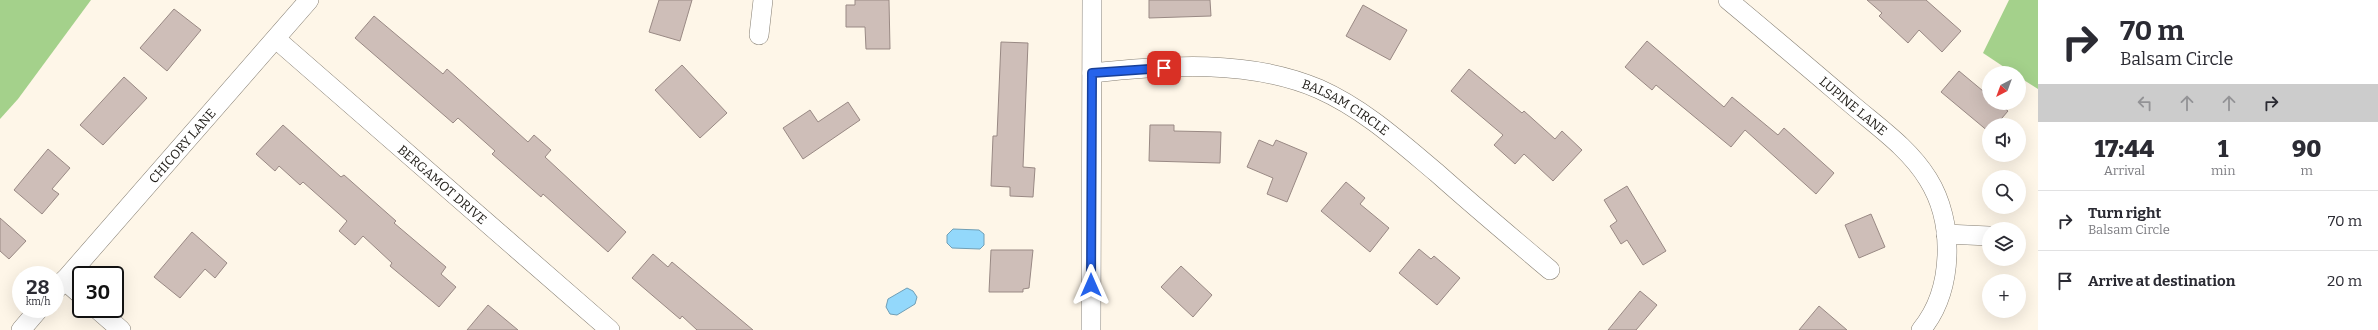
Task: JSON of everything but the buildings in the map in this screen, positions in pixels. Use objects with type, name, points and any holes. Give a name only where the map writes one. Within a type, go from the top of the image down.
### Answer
[{"type":"street","name":"CHICORY LANE","points":[[64,280],[309,0]]},
{"type":"street","points":[[759,35],[764,0]]},
{"type":"street","points":[[1090,330],[1092,0]]},
{"type":"street","name":"LUPINE LANE","points":[[1728,0],[1913,159],[1936,194],[1946,234],[1945,277],[1933,311],[1921,330]]},
{"type":"street","name":"BERGAMOT DRIVE","points":[[276,39],[610,330]]},
{"type":"street","name":"BALSAM CIRCLE","points":[[1092,73],[1164,68],[1224,68],[1278,76],[1318,89],[1345,102],[1380,125],[1550,270]]},
{"type":"street","points":[[1946,234],[1982,236]]},
{"type":"street","points":[[21,330],[31,318]]},
{"type":"street","points":[[107,318],[121,330]]},
{"type":"green space","points":[[0,0],[91,0],[18,99],[0,119]]},
{"type":"green space","points":[[2009,0],[2038,0],[2038,89],[2026,81],[2026,66],[2002,66],[1983,53]]},
{"type":"water","points":[[953,229],[979,230],[984,234],[984,245],[980,249],[952,248],[947,243],[947,235]]},
{"type":"water","points":[[907,288],[913,291],[917,297],[915,304],[897,315],[890,314],[886,307],[888,299]]},
{"type":"route","points":[[1091,285],[1092,73],[1117,70],[1164,68]]}]
